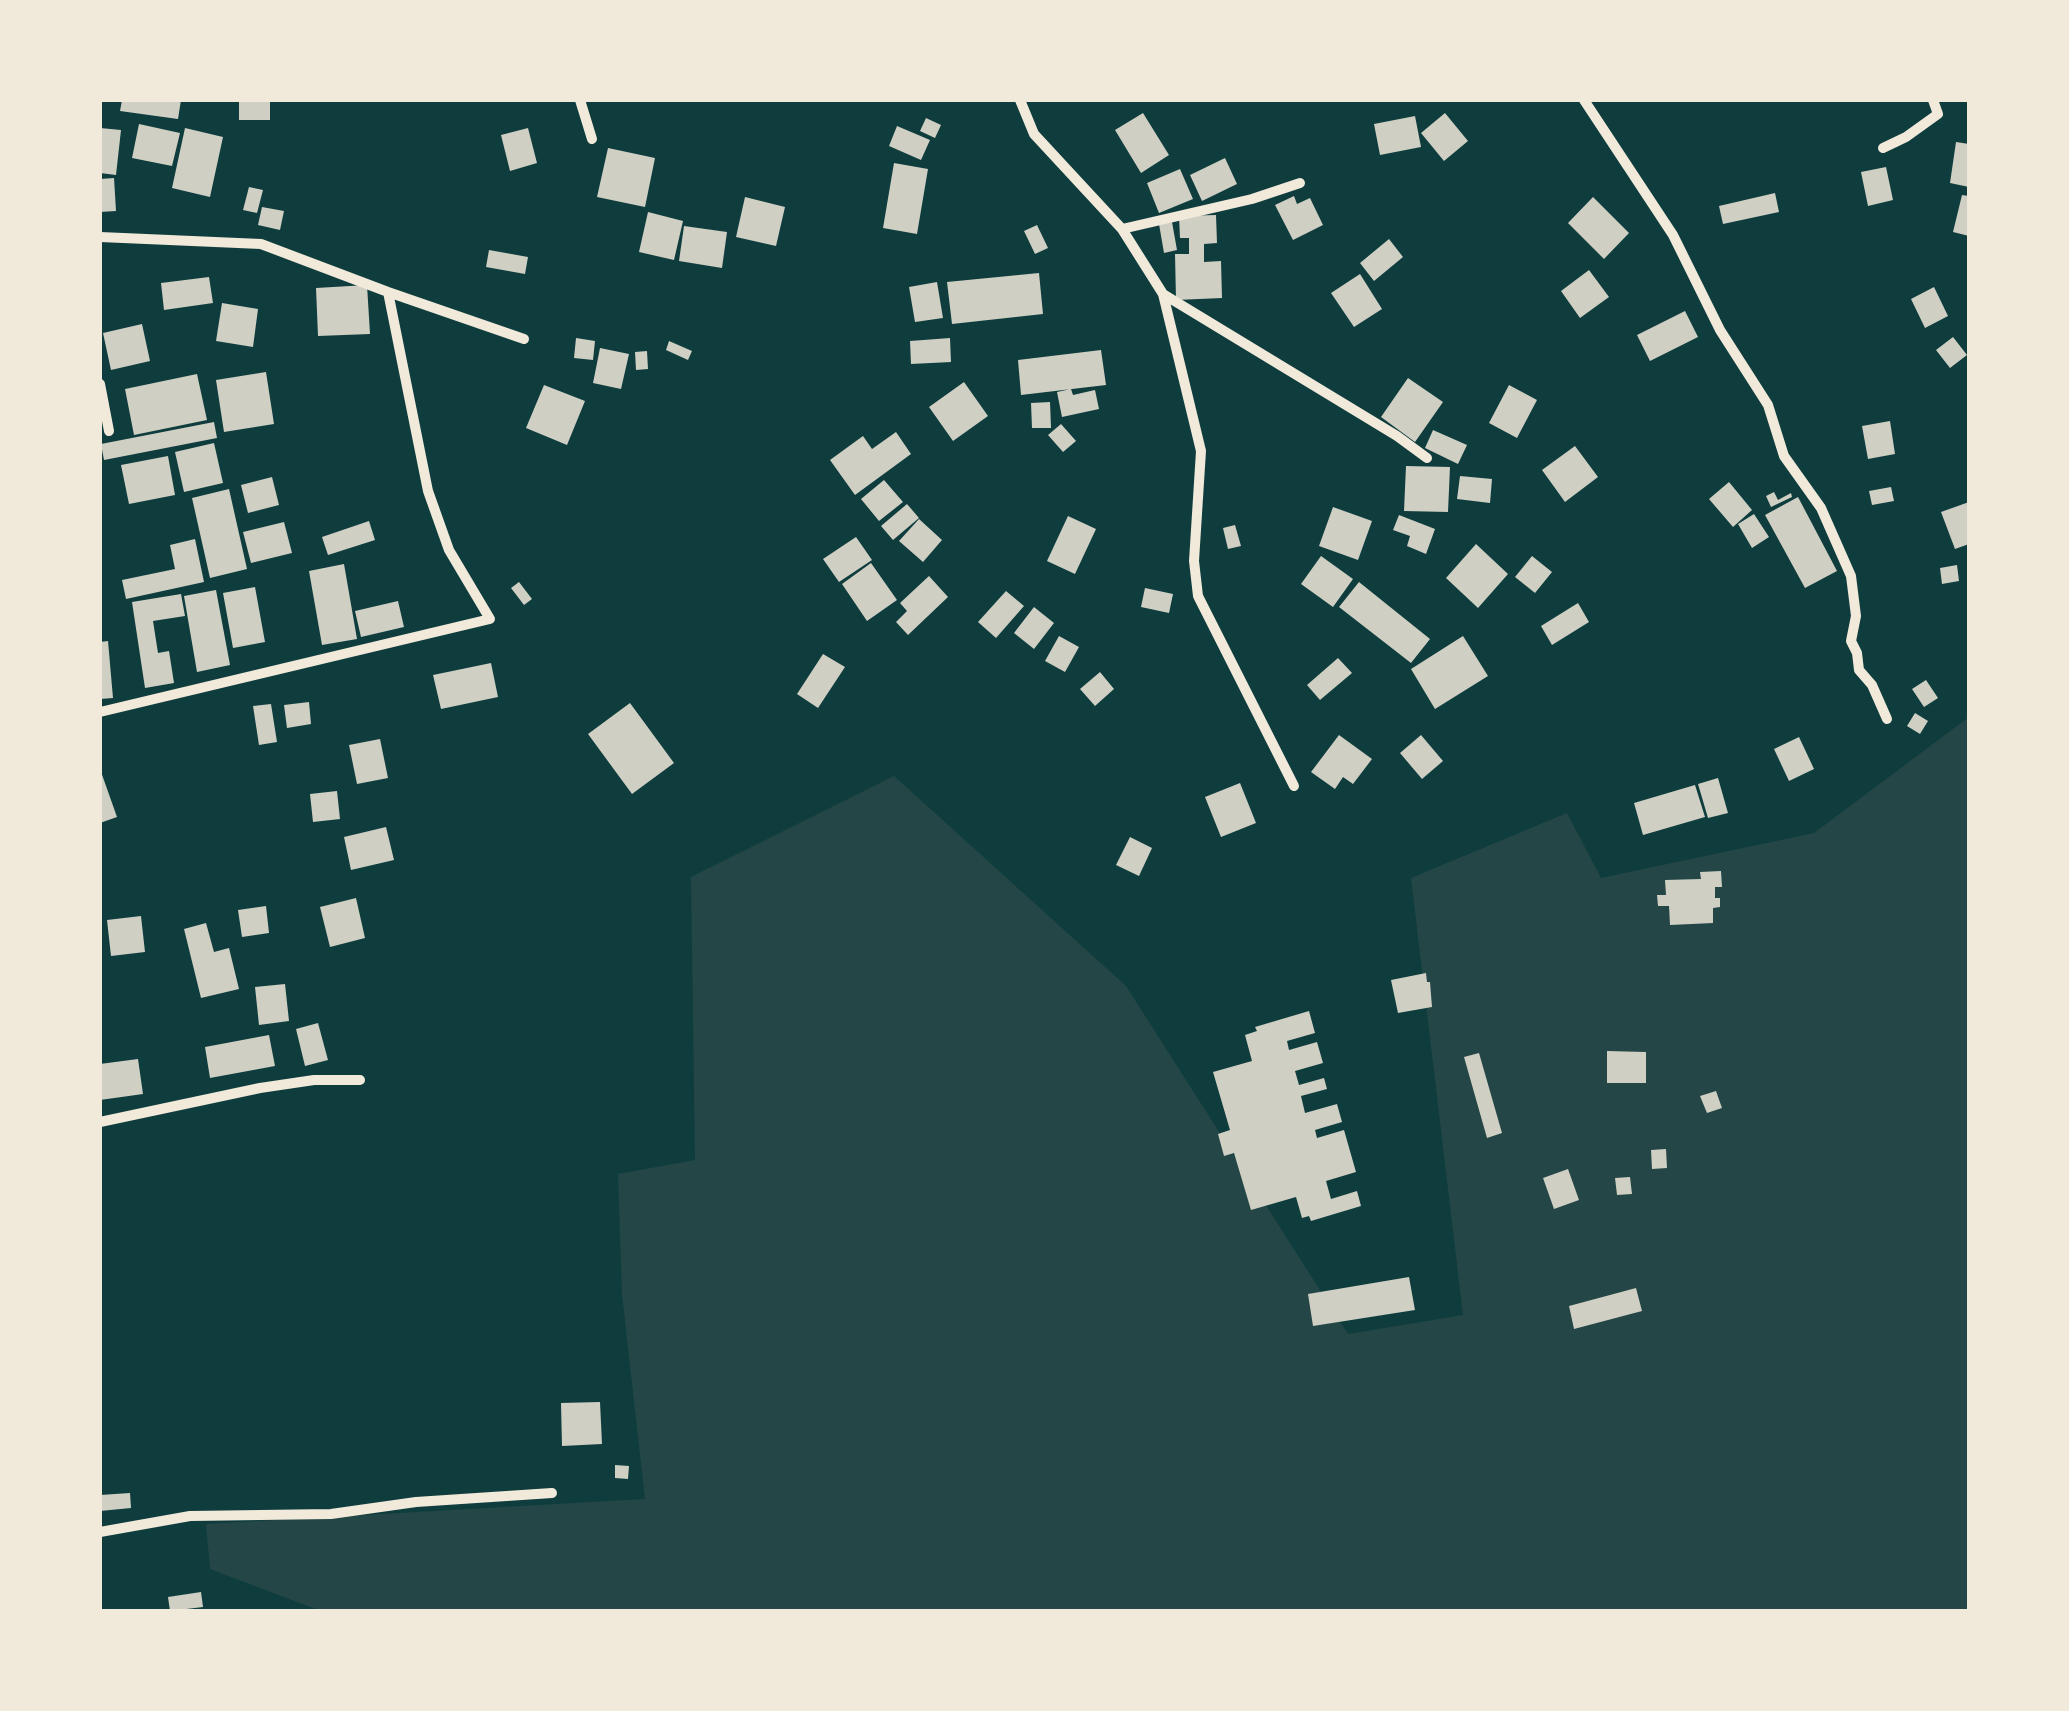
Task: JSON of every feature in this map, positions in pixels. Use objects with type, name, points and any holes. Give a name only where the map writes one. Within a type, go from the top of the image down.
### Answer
[{"type":"street","points":[[580,100],[592,138]]},
{"type":"street","points":[[1020,100],[1034,134],[1122,229],[1163,294],[1201,451],[1194,561],[1198,596],[1294,786]]},
{"type":"street","points":[[1584,100],[1673,236],[1720,330],[1768,405],[1784,456],[1821,508],[1851,576],[1856,616],[1851,642],[1859,670],[1872,685],[1887,719]]},
{"type":"street","points":[[1883,148],[1938,114],[1933,100]]},
{"type":"street","points":[[1122,229],[1252,199],[1300,183]]},
{"type":"street","points":[[100,236],[261,244],[524,338]]},
{"type":"street","points":[[100,712],[490,618],[449,550],[428,491],[388,292]]},
{"type":"street","points":[[1163,294],[1398,436],[1427,458]]},
{"type":"street","points":[[100,384],[109,431]]},
{"type":"street","points":[[100,1122],[260,1088],[314,1080],[360,1080]]},
{"type":"street","points":[[100,1532],[190,1516],[331,1514],[416,1502],[552,1492]]},
{"type":"shaded area","points":[[1969,717],[1969,1611],[321,1611],[210,1569],[206,1524],[645,1499],[622,1294],[618,1174],[695,1160],[691,877],[894,776],[1126,986],[1348,1334],[1463,1315],[1411,878],[1567,813],[1601,878],[1814,833]]},
{"type":"building","points":[[122,100],[181,100],[178,119],[120,111]]},
{"type":"building","points":[[239,100],[270,100],[270,120],[239,120]]},
{"type":"building","points":[[1143,113],[1169,155],[1141,173],[1115,130]]},
{"type":"building","points":[[1445,113],[1468,141],[1444,161],[1421,133]]},
{"type":"building","points":[[1415,116],[1421,147],[1380,155],[1374,124]]},
{"type":"building","points":[[926,118],[941,125],[935,138],[920,131]]},
{"type":"building","points":[[139,124],[180,133],[172,166],[132,158]]},
{"type":"building","points":[[897,126],[930,140],[921,160],[889,146]]},
{"type":"building","points":[[100,128],[121,130],[116,175],[100,173]]},
{"type":"building","points":[[185,128],[223,137],[210,197],[172,188]]},
{"type":"building","points":[[528,128],[537,163],[510,171],[501,135]]},
{"type":"building","points":[[1956,142],[1969,144],[1969,187],[1950,183]]},
{"type":"building","points":[[608,148],[655,158],[645,207],[597,197]]},
{"type":"building","points":[[1225,158],[1237,184],[1202,201],[1190,175]]},
{"type":"building","points":[[894,163],[928,169],[917,234],[883,228]]},
{"type":"building","points":[[1886,167],[1893,200],[1868,206],[1861,172]]},
{"type":"building","points":[[1180,169],[1193,199],[1159,213],[1147,183]]},
{"type":"building","points":[[114,178],[116,211],[100,212],[100,179]]},
{"type":"building","points":[[249,187],[263,190],[257,213],[243,210]]},
{"type":"building","points":[[1775,193],[1779,212],[1723,224],[1719,206]]},
{"type":"building","points":[[1962,195],[1969,196],[1969,236],[1953,232]]},
{"type":"building","points":[[1294,196],[1297,204],[1310,198],[1323,225],[1293,240],[1275,205]]},
{"type":"building","points":[[745,197],[785,207],[776,246],[736,237]]},
{"type":"building","points":[[1593,197],[1629,233],[1604,259],[1568,223]]},
{"type":"building","points":[[262,207],[284,211],[280,230],[258,225]]},
{"type":"building","points":[[648,212],[683,221],[674,260],[639,252]]},
{"type":"building","points":[[1216,215],[1217,243],[1204,244],[1204,262],[1221,261],[1222,298],[1176,300],[1175,254],[1189,254],[1189,238],[1180,238],[1179,216]]},
{"type":"building","points":[[1172,222],[1177,250],[1164,253],[1159,224]]},
{"type":"building","points":[[1037,225],[1048,248],[1035,254],[1024,231]]},
{"type":"building","points":[[684,226],[727,232],[722,268],[679,261]]},
{"type":"building","points":[[1389,239],[1403,257],[1374,281],[1360,263]]},
{"type":"building","points":[[489,250],[528,257],[525,274],[486,267]]},
{"type":"building","points":[[1589,270],[1609,297],[1580,318],[1561,291]]},
{"type":"building","points":[[1039,273],[1043,314],[952,324],[947,282]]},
{"type":"building","points":[[1360,274],[1382,309],[1354,327],[1331,293]]},
{"type":"building","points":[[209,277],[213,303],[164,310],[161,283]]},
{"type":"building","points":[[937,282],[943,318],[915,322],[909,287]]},
{"type":"building","points":[[367,285],[370,334],[318,336],[316,288]]},
{"type":"building","points":[[1934,287],[1948,316],[1925,328],[1911,299]]},
{"type":"building","points":[[222,303],[258,309],[253,347],[216,341]]},
{"type":"building","points":[[1685,311],[1698,337],[1650,361],[1637,335]]},
{"type":"building","points":[[142,324],[150,361],[111,370],[103,333]]},
{"type":"building","points":[[1953,337],[1967,355],[1950,368],[1936,350]]},
{"type":"building","points":[[576,338],[595,341],[593,360],[574,358]]},
{"type":"building","points":[[950,338],[951,362],[911,364],[910,341]]},
{"type":"building","points":[[669,341],[692,351],[688,360],[666,350]]},
{"type":"building","points":[[600,348],[629,354],[621,389],[593,383]]},
{"type":"building","points":[[1101,350],[1106,385],[1021,395],[1018,360]]},
{"type":"building","points":[[647,351],[648,369],[636,370],[635,352]]},
{"type":"building","points":[[266,372],[274,424],[224,432],[216,380]]},
{"type":"building","points":[[197,374],[207,420],[134,435],[125,389]]},
{"type":"building","points":[[1408,378],[1443,402],[1415,442],[1381,417]]},
{"type":"building","points":[[964,382],[988,416],[953,441],[929,407]]},
{"type":"building","points":[[544,385],[585,401],[567,445],[526,428]]},
{"type":"building","points":[[1509,385],[1537,400],[1517,438],[1489,423]]},
{"type":"building","points":[[1071,389],[1073,395],[1095,390],[1099,409],[1062,417],[1057,392]]},
{"type":"building","points":[[1050,402],[1051,428],[1032,428],[1031,403]]},
{"type":"building","points":[[1890,421],[1895,454],[1868,459],[1862,426]]},
{"type":"building","points":[[214,422],[217,438],[104,460],[101,444]]},
{"type":"building","points":[[1061,424],[1076,441],[1063,452],[1048,435]]},
{"type":"building","points":[[1433,430],[1467,445],[1458,464],[1425,448]]},
{"type":"building","points":[[896,432],[911,454],[855,495],[830,460],[863,436],[872,449]]},
{"type":"building","points":[[214,443],[223,483],[184,492],[175,452]]},
{"type":"building","points":[[1575,446],[1598,477],[1565,502],[1542,470]]},
{"type":"building","points":[[168,456],[175,495],[129,504],[121,465]]},
{"type":"building","points":[[1406,466],[1450,467],[1448,512],[1404,511]]},
{"type":"building","points":[[1460,476],[1492,479],[1490,503],[1457,499]]},
{"type":"building","points":[[272,477],[279,505],[248,513],[241,485]]},
{"type":"building","points":[[884,480],[903,502],[879,521],[861,499]]},
{"type":"building","points":[[1729,482],[1752,510],[1733,527],[1709,499]]},
{"type":"building","points":[[1891,487],[1894,501],[1872,505],[1869,491]]},
{"type":"building","points":[[229,489],[247,569],[210,578],[192,498]]},
{"type":"building","points":[[1774,492],[1778,500],[1791,493],[1792,497],[1771,507],[1766,496]]},
{"type":"building","points":[[1798,497],[1837,571],[1805,588],[1765,515]]},
{"type":"building","points":[[1969,502],[1969,544],[1955,549],[1941,512]]},
{"type":"building","points":[[907,504],[919,518],[893,540],[881,526]]},
{"type":"building","points":[[1333,507],[1372,521],[1358,560],[1319,546]]},
{"type":"building","points":[[1754,514],[1769,537],[1752,548],[1738,524]]},
{"type":"building","points":[[1399,515],[1435,529],[1426,554],[1407,546],[1410,536],[1393,530]]},
{"type":"building","points":[[1068,516],[1096,529],[1075,574],[1047,561]]},
{"type":"building","points":[[919,519],[942,540],[923,562],[899,541]]},
{"type":"building","points":[[369,521],[375,540],[328,555],[322,537]]},
{"type":"building","points":[[284,522],[292,553],[251,563],[243,532]]},
{"type":"building","points":[[1235,525],[1241,546],[1228,549],[1223,528]]},
{"type":"building","points":[[856,537],[872,560],[839,582],[823,559]]},
{"type":"building","points":[[195,539],[204,582],[126,599],[122,580],[175,569],[170,545]]},
{"type":"building","points":[[1476,544],[1508,574],[1478,608],[1446,578]]},
{"type":"building","points":[[1321,556],[1353,579],[1333,607],[1301,584]]},
{"type":"building","points":[[1532,556],[1552,572],[1535,593],[1515,577]]},
{"type":"building","points":[[871,563],[897,600],[867,621],[842,584]]},
{"type":"building","points":[[344,564],[357,639],[322,645],[309,571]]},
{"type":"building","points":[[1957,565],[1959,581],[1942,584],[1940,568]]},
{"type":"building","points":[[929,576],[948,597],[908,635],[896,622],[907,611],[900,603]]},
{"type":"building","points":[[519,582],[532,599],[524,605],[511,588]]},
{"type":"building","points":[[1359,582],[1430,639],[1411,663],[1339,607]]},
{"type":"building","points":[[255,587],[265,642],[233,648],[223,593]]},
{"type":"building","points":[[1145,588],[1173,594],[1169,613],[1141,607]]},
{"type":"building","points":[[216,590],[230,665],[197,672],[184,596]]},
{"type":"building","points":[[1006,591],[1024,606],[996,638],[978,622]]},
{"type":"building","points":[[181,594],[185,616],[153,621],[158,653],[169,651],[174,683],[145,688],[132,602]]},
{"type":"building","points":[[398,601],[404,627],[361,637],[355,611]]},
{"type":"building","points":[[1578,603],[1589,622],[1552,645],[1541,626]]},
{"type":"building","points":[[1034,607],[1054,623],[1034,649],[1014,633]]},
{"type":"building","points":[[1059,636],[1079,647],[1065,672],[1045,661]]},
{"type":"building","points":[[1463,636],[1488,676],[1435,709],[1411,669]]},
{"type":"building","points":[[108,641],[113,698],[100,699],[100,642]]},
{"type":"building","points":[[823,654],[845,667],[818,708],[797,694]]},
{"type":"building","points":[[1338,658],[1352,673],[1320,700],[1307,685]]},
{"type":"building","points":[[491,663],[498,697],[441,709],[433,675]]},
{"type":"building","points":[[1100,672],[1114,689],[1095,706],[1080,689]]},
{"type":"building","points":[[1926,680],[1938,698],[1924,707],[1912,689]]},
{"type":"building","points":[[309,702],[311,724],[287,728],[284,705]]},
{"type":"building","points":[[630,703],[674,763],[632,794],[588,734]]},
{"type":"building","points":[[271,704],[277,742],[259,745],[253,706]]},
{"type":"building","points":[[1915,713],[1928,721],[1920,734],[1907,726]]},
{"type":"building","points":[[1339,735],[1372,759],[1353,784],[1343,777],[1335,789],[1311,772]]},
{"type":"building","points":[[1421,735],[1443,761],[1422,779],[1400,753]]},
{"type":"building","points":[[1799,737],[1814,769],[1789,781],[1774,749]]},
{"type":"building","points":[[380,739],[388,778],[357,784],[349,745]]},
{"type":"building","points":[[100,769],[117,817],[100,823]]},
{"type":"building","points":[[1718,778],[1728,813],[1708,818],[1698,784]]},
{"type":"building","points":[[1240,783],[1256,823],[1221,837],[1205,797]]},
{"type":"building","points":[[1695,785],[1705,817],[1643,835],[1634,803]]},
{"type":"building","points":[[337,791],[340,819],[313,822],[310,794]]},
{"type":"building","points":[[386,827],[394,860],[351,870],[344,837]]},
{"type":"building","points":[[1130,837],[1152,848],[1139,876],[1116,865]]},
{"type":"building","points":[[1721,871],[1722,887],[1715,887],[1720,907],[1713,908],[1713,923],[1670,925],[1669,906],[1658,906],[1657,895],[1666,895],[1665,880],[1701,879],[1700,872]]},
{"type":"building","points":[[356,898],[365,938],[330,947],[320,907]]},
{"type":"building","points":[[266,906],[269,933],[242,937],[238,910]]},
{"type":"building","points":[[141,916],[145,952],[111,956],[107,920]]},
{"type":"building","points":[[206,923],[214,952],[229,948],[239,989],[201,998],[184,929]]},
{"type":"building","points":[[1426,973],[1432,1007],[1398,1013],[1391,980]]},
{"type":"building","points":[[285,984],[289,1021],[259,1025],[255,987]]},
{"type":"building","points":[[1309,1011],[1315,1033],[1287,1041],[1289,1050],[1317,1042],[1323,1063],[1295,1071],[1299,1085],[1324,1078],[1327,1089],[1301,1096],[1305,1113],[1337,1104],[1342,1122],[1315,1130],[1317,1138],[1344,1130],[1356,1172],[1326,1181],[1331,1199],[1357,1191],[1361,1206],[1311,1221],[1309,1216],[1302,1218],[1296,1197],[1251,1210],[1234,1153],[1224,1156],[1218,1134],[1230,1130],[1213,1072],[1252,1061],[1245,1035],[1257,1031],[1255,1027]]},
{"type":"building","points":[[318,1023],[328,1060],[305,1066],[296,1029]]},
{"type":"building","points":[[269,1035],[275,1066],[210,1078],[205,1047]]},
{"type":"building","points":[[1607,1051],[1646,1052],[1646,1083],[1607,1083]]},
{"type":"building","points":[[1479,1053],[1502,1133],[1487,1138],[1464,1057]]},
{"type":"building","points":[[138,1059],[143,1094],[100,1100],[100,1064]]},
{"type":"building","points":[[1716,1091],[1722,1108],[1707,1113],[1700,1096]]},
{"type":"building","points":[[1666,1149],[1667,1168],[1652,1169],[1651,1150]]},
{"type":"building","points":[[1568,1169],[1579,1200],[1554,1209],[1543,1178]]},
{"type":"building","points":[[1630,1177],[1632,1194],[1617,1195],[1615,1178]]},
{"type":"building","points":[[1409,1277],[1415,1310],[1313,1326],[1308,1294]]},
{"type":"building","points":[[1636,1288],[1642,1311],[1574,1329],[1569,1306]]},
{"type":"building","points":[[600,1402],[602,1444],[562,1446],[561,1403]]},
{"type":"building","points":[[615,1465],[629,1466],[628,1479],[615,1478]]},
{"type":"building","points":[[130,1493],[131,1508],[100,1511],[100,1495]]},
{"type":"building","points":[[201,1592],[203,1607],[170,1611],[168,1597]]}]
